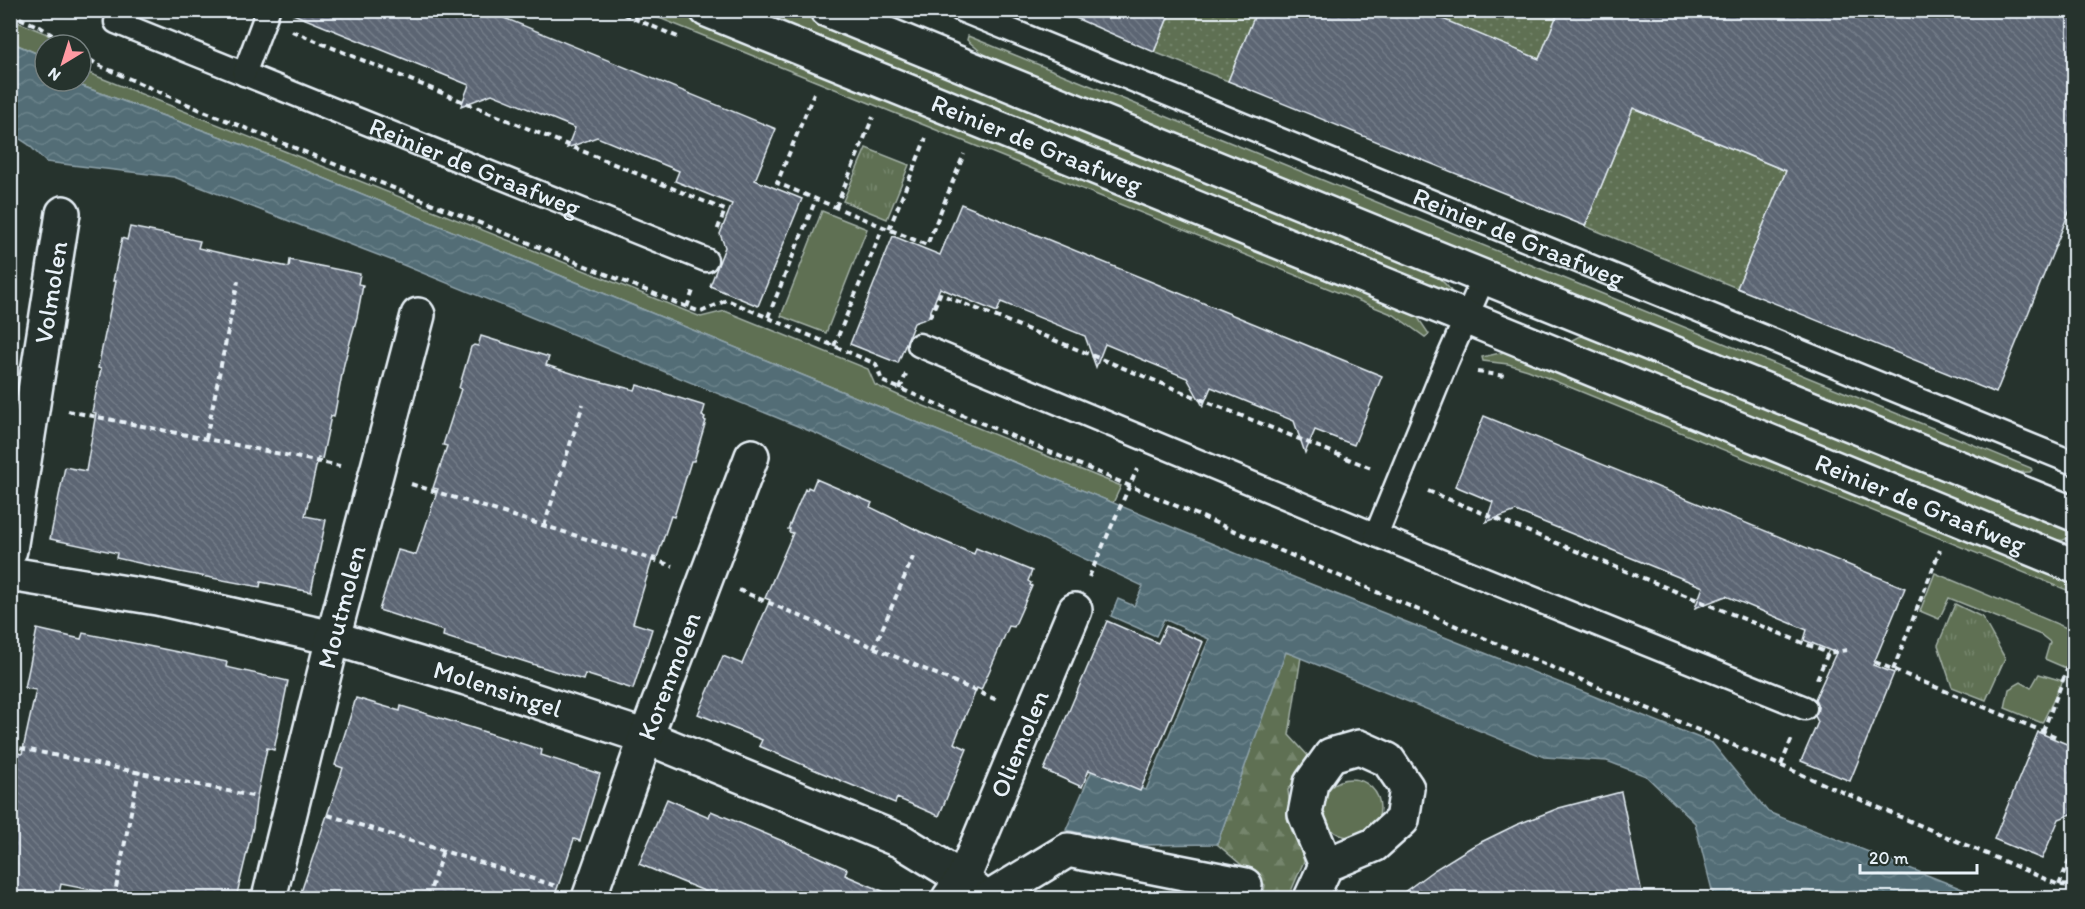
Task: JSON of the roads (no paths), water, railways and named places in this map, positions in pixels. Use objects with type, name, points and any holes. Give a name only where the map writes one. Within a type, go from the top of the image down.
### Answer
[{"type":"street","name":"Reinier de Graafweg","points":[[707,10],[2074,566]]},
{"type":"street","name":"Reinier de Graafweg","points":[[827,10],[2074,514]]},
{"type":"street","name":"Volmolen","points":[[10,550],[63,213]]},
{"type":"street","name":"Moutmolen","points":[[269,898],[333,638],[418,315]]},
{"type":"street","name":"Korenmolen","points":[[589,898],[646,737],[752,456]]},
{"type":"street","name":"Molensingel","points":[[10,574],[157,598],[333,638],[466,678],[646,737],[901,841],[965,892]]},
{"type":"street","name":"Oliemolen","points":[[965,892],[1031,715],[1080,598]]},
{"type":"street","points":[[989,898],[1068,850],[1245,885]]},
{"type":"street","points":[[1311,898],[1326,865]]},
{"type":"lane","name":"Reinier de Graafweg","points":[[961,10],[2074,463]]},
{"type":"lane","points":[[244,75],[267,15]]},
{"type":"lane","name":"Reinier de Graafweg","points":[[116,22],[706,260]]},
{"type":"lane","name":"Reinier de Graafweg","points":[[1376,536],[1465,317],[1484,277]]},
{"type":"lane","points":[[919,345],[1376,536],[1805,708]]},
{"type":"water","points":[[10,42],[33,52],[33,93],[93,93],[93,90],[243,145],[1308,583],[1712,743],[1768,812],[1985,898],[1714,898],[1695,823],[1646,776],[1607,761],[1544,757],[1286,652],[1217,844],[1139,845],[1066,830],[1093,768],[1146,790],[1209,639],[1164,619],[1156,636],[1111,616],[1118,599],[1134,606],[1143,586],[817,434],[391,260],[174,177],[46,162],[28,144],[11,133]]}]
